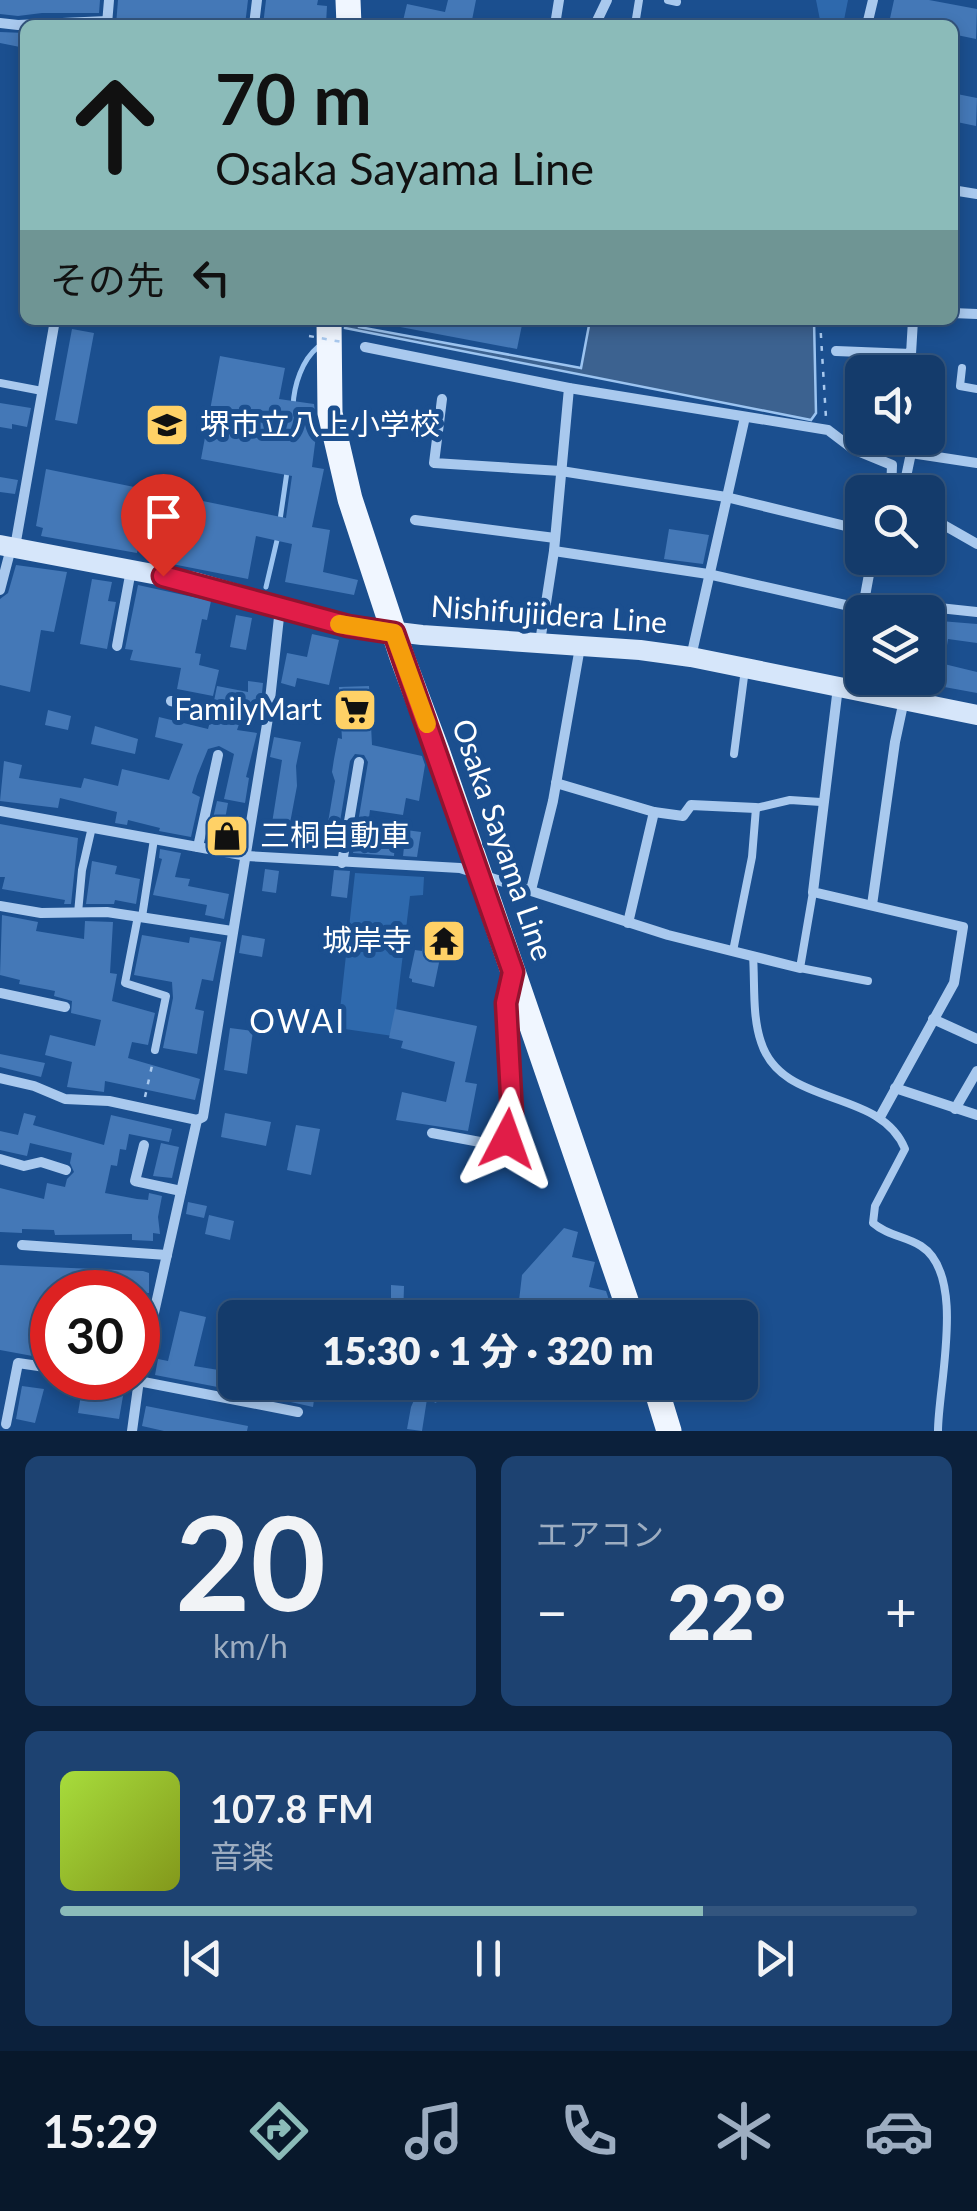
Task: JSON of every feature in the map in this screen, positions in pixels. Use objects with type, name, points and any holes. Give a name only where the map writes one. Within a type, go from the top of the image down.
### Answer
[{"type":"main road","name":"Osaka Sayama Line","points":[[327,333],[328,379],[338,453],[394,633],[626,1300]]},
{"type":"main road","name":"Nishifujiidera Line","points":[[9,547],[132,569],[348,626],[691,657],[845,688]]},
{"type":"main road","name":"Nishifujiidera Line","points":[[883,695],[977,716]]},
{"type":"main road","points":[[660,1400],[669,1431]]},
{"type":"street","points":[[0,590],[54,325]]},
{"type":"street","points":[[836,350],[912,354],[913,325]]},
{"type":"street","points":[[366,347],[569,388],[828,430],[853,449],[892,466],[892,475]]},
{"type":"street","points":[[540,642],[569,388]]},
{"type":"street","points":[[442,399],[434,463],[561,471],[726,497],[845,526]]},
{"type":"street","points":[[691,657],[744,417]]},
{"type":"street","points":[[906,475],[911,453],[977,462]]},
{"type":"street","points":[[415,520],[708,574],[845,605]]},
{"type":"street","points":[[945,526],[977,544]]},
{"type":"street","points":[[117,646],[132,569]]},
{"type":"street","points":[[0,1078],[65,1099],[109,1101],[197,1120],[203,1117],[247,856],[280,606]]},
{"type":"street","points":[[945,611],[977,612]]},
{"type":"street","points":[[531,890],[578,676],[580,645]]},
{"type":"street","points":[[845,688],[821,802],[812,892],[962,927],[954,983],[880,1117]]},
{"type":"street","points":[[872,905],[894,742],[904,699]]},
{"type":"street","points":[[171,701],[247,718],[269,708]]},
{"type":"street","points":[[198,847],[218,755]]},
{"type":"street","points":[[342,862],[358,762]]},
{"type":"street","points":[[556,783],[654,812],[683,816],[691,804],[756,808]]},
{"type":"street","points":[[0,811],[247,856],[460,868],[628,923],[800,968]]},
{"type":"street","points":[[628,923],[654,812]]},
{"type":"street","points":[[0,906],[41,913],[107,912],[232,930]]},
{"type":"street","points":[[432,1133],[496,1145],[507,1139],[512,1114],[506,1003],[513,972]]},
{"type":"street","points":[[0,993],[66,1007]]},
{"type":"street","points":[[933,1019],[977,1039]]},
{"type":"street","points":[[955,1109],[977,1071]]},
{"type":"street","points":[[896,1088],[977,1115]]},
{"type":"street","points":[[160,1286],[197,1120]]},
{"type":"street","points":[[144,1145],[135,1181],[181,1191]]},
{"type":"street","points":[[0,1160],[24,1166],[42,1162],[66,1170]]},
{"type":"street","points":[[22,1245],[167,1255]]},
{"type":"street","points":[[6,1424],[18,1363],[30,1365]]},
{"type":"street","points":[[160,1384],[298,1412]]},
{"type":"street","points":[[132,1431],[136,1400]]},
{"type":"lane","points":[[962,368],[960,386],[977,389]]},
{"type":"lane","points":[[0,383],[42,391]]},
{"type":"lane","points":[[734,754],[746,668]]},
{"type":"lane","points":[[732,951],[752,856],[756,808],[790,800],[821,802]]},
{"type":"lane","points":[[78,913],[92,827]]},
{"type":"lane","points":[[154,838],[125,983],[166,996],[155,1050]]},
{"type":"lane","points":[[812,892],[800,968],[868,980]]},
{"type":"lane","points":[[753,956],[761,1044],[786,1079],[880,1117],[899,1134],[905,1148],[875,1206],[873,1223],[885,1233],[923,1246],[941,1271],[948,1346],[938,1431]]},
{"type":"path","points":[[820,325],[828,430]]},
{"type":"path","points":[[143,1108],[155,1050]]},
{"type":"shaded area","points":[[816,0],[848,0],[844,20],[820,20]]},
{"type":"shaded area","points":[[359,325],[581,368],[589,325],[814,325],[816,413],[811,420],[345,328]]},
{"type":"shaded area","points":[[355,873],[424,877],[423,895],[410,896],[393,1036],[338,1028]]},
{"type":"building","points":[[0,0],[100,0],[99,13],[18,16],[0,14]]},
{"type":"building","points":[[118,0],[248,0],[246,20],[116,20]]},
{"type":"building","points":[[266,0],[318,0],[317,5],[327,6],[326,20],[264,20]]},
{"type":"building","points":[[448,0],[476,0],[472,20],[403,20],[407,4],[445,12]]},
{"type":"building","points":[[894,0],[929,0],[977,9],[976,39],[958,35],[958,20],[890,20]]},
{"type":"building","points":[[0,32],[20,33],[20,47],[0,43]]},
{"type":"building","points":[[958,94],[977,98],[976,126],[958,122]]},
{"type":"building","points":[[395,325],[522,325],[517,349]]},
{"type":"building","points":[[72,329],[94,333],[77,424],[55,420]]},
{"type":"building","points":[[220,356],[285,368],[279,399],[314,404],[317,428],[312,467],[324,469],[312,527],[330,530],[323,572],[358,580],[354,595],[285,582],[292,544],[256,536],[248,579],[167,563],[170,543],[179,545],[183,522],[145,514],[137,553],[41,536],[43,528],[36,526],[46,469],[286,518],[292,476],[201,459]]},
{"type":"building","points":[[0,403],[31,408],[27,427],[0,427]]},
{"type":"building","points":[[0,477],[18,480],[15,494],[0,492]]},
{"type":"building","points":[[669,529],[709,535],[703,564],[664,559]]},
{"type":"building","points":[[16,565],[67,572],[54,632],[41,630],[30,692],[0,685],[0,599],[8,593]]},
{"type":"building","points":[[92,579],[112,582],[108,601],[116,602],[107,649],[80,644]]},
{"type":"building","points":[[138,585],[211,601],[207,620],[202,619],[195,653],[201,654],[199,665],[219,670],[213,696],[177,689],[181,668],[130,660],[133,650],[125,649]]},
{"type":"building","points":[[236,615],[252,618],[246,650],[230,647]]},
{"type":"building","points":[[945,621],[977,624],[977,643],[948,639],[945,658]]},
{"type":"building","points":[[312,634],[339,640],[329,685],[297,678],[295,687],[281,683],[287,653],[307,657]]},
{"type":"building","points":[[945,664],[977,672],[977,693],[945,687]]},
{"type":"building","points":[[248,681],[263,683],[261,703],[242,707],[214,701],[217,686],[248,692]]},
{"type":"building","points":[[369,686],[372,745],[422,756],[425,765],[419,801],[406,798],[403,815],[370,810],[366,840],[395,843],[394,856],[353,853],[368,762],[364,755],[355,754],[350,761],[335,852],[323,852],[335,781],[334,759],[338,738],[342,739],[339,687]]},
{"type":"building","points":[[48,710],[71,716],[68,730],[45,725]]},
{"type":"building","points":[[159,717],[208,729],[211,718],[239,724],[237,730],[257,733],[246,777],[249,778],[245,803],[224,799],[234,754],[219,746],[208,749],[197,776],[192,793],[200,797],[191,837],[128,820],[127,825],[115,823],[117,812],[60,798],[58,808],[0,801],[4,761],[22,765],[19,778],[81,788],[84,778],[118,786],[122,769],[169,780],[183,744],[155,737]]},
{"type":"building","points":[[95,726],[138,739],[135,754],[91,744]]},
{"type":"building","points":[[274,737],[301,742],[287,839],[270,836],[282,760],[270,757]]},
{"type":"building","points":[[217,801],[228,803],[223,830],[231,831],[229,844],[208,840]]},
{"type":"building","points":[[0,824],[78,838],[71,904],[2,889],[5,877],[0,877]]},
{"type":"building","points":[[406,830],[421,832],[417,857],[403,856]]},
{"type":"building","points":[[160,849],[181,853],[175,877],[190,879],[188,886],[229,894],[224,919],[205,915],[207,905],[153,895],[162,859]]},
{"type":"building","points":[[92,861],[117,866],[115,874],[140,879],[136,904],[115,900],[114,904],[86,904]]},
{"type":"building","points":[[265,869],[279,871],[276,893],[262,891]]},
{"type":"building","points":[[334,870],[350,871],[347,898],[331,896]]},
{"type":"building","points":[[2,915],[38,922],[36,931],[84,939],[85,921],[113,922],[110,973],[117,974],[112,1001],[155,1013],[148,1045],[132,1042],[128,1058],[200,1079],[195,1100],[105,1081],[104,1092],[67,1087],[72,1062],[45,1055],[50,1035],[95,1046],[101,1020],[71,1013],[72,1001],[54,996],[55,991],[19,984],[20,980],[0,975]]},
{"type":"building","points":[[142,935],[189,943],[190,937],[221,942],[213,981],[202,979],[195,1009],[204,1011],[197,1054],[163,1048],[173,998],[172,982],[134,975]]},
{"type":"building","points":[[242,935],[265,939],[262,957],[239,953]]},
{"type":"building","points":[[423,945],[441,953],[434,987],[409,978],[415,950],[422,951]]},
{"type":"building","points":[[395,1009],[477,1026],[465,1082],[477,1084],[468,1131],[396,1120],[402,1092],[446,1102],[455,1062],[401,1048],[403,1041],[389,1038]]},
{"type":"building","points":[[230,1028],[253,1031],[247,1074],[224,1070]]},
{"type":"building","points":[[0,1054],[45,1063],[41,1077],[0,1067]]},
{"type":"building","points":[[24,1113],[36,1116],[33,1125],[104,1145],[111,1115],[172,1129],[169,1142],[129,1134],[126,1150],[120,1149],[117,1166],[111,1165],[105,1193],[148,1200],[149,1193],[162,1196],[160,1234],[153,1233],[153,1241],[132,1240],[132,1234],[55,1235],[54,1230],[22,1229],[22,1233],[0,1232],[0,1188],[44,1199],[47,1183],[65,1187],[74,1172],[70,1163],[72,1153],[30,1143],[27,1156],[0,1150],[0,1131],[18,1135]]},
{"type":"building","points":[[225,1113],[271,1122],[266,1146],[221,1137]]},
{"type":"building","points":[[296,1125],[320,1129],[311,1175],[287,1170]]},
{"type":"building","points":[[161,1143],[179,1147],[172,1178],[153,1176]]},
{"type":"building","points":[[188,1202],[207,1206],[204,1218],[186,1214]]},
{"type":"building","points":[[209,1215],[234,1221],[230,1240],[205,1234]]},
{"type":"building","points":[[564,1228],[578,1232],[572,1257],[595,1262],[589,1287],[606,1291],[609,1300],[519,1300],[522,1275]]},
{"type":"building","points":[[0,1265],[119,1270],[30,1270],[30,1356],[0,1350]]},
{"type":"building","points":[[391,1285],[404,1286],[404,1300],[391,1300]]},
{"type":"building","points":[[180,1311],[206,1317],[194,1366],[218,1370],[218,1387],[160,1376],[160,1359],[168,1361]]},
{"type":"building","points":[[22,1386],[30,1387],[30,1400],[41,1400],[35,1423],[16,1419]]},
{"type":"building","points":[[80,1400],[122,1400],[119,1419],[78,1413]]},
{"type":"building","points":[[282,1400],[314,1400],[313,1407]]},
{"type":"building","points":[[414,1400],[427,1400],[422,1431],[407,1429]]},
{"type":"building","points":[[146,1406],[248,1426],[247,1431],[164,1431],[142,1426]]},
{"type":"waterway","points":[[293,406],[300,374],[318,347]]},
{"type":"waterway","points":[[280,520],[287,472]]},
{"type":"waterway","points":[[266,587],[278,536]]},
{"type":"slow traffic","points":[[339,624],[394,633],[427,724]]},
{"type":"place","name":"堺市立八上小学校","points":[[167,425]]},
{"type":"place","name":"FamilyMart","points":[[355,710]]},
{"type":"place","name":"三桐自動車","points":[[227,836]]},
{"type":"place","name":"城岸寺","points":[[444,941]]},
{"type":"district","name":"OWAI","points":[[298,1022]]},
{"type":"route","points":[[163,576],[348,626],[394,633],[513,972],[506,1003],[512,1114],[507,1139]]}]
